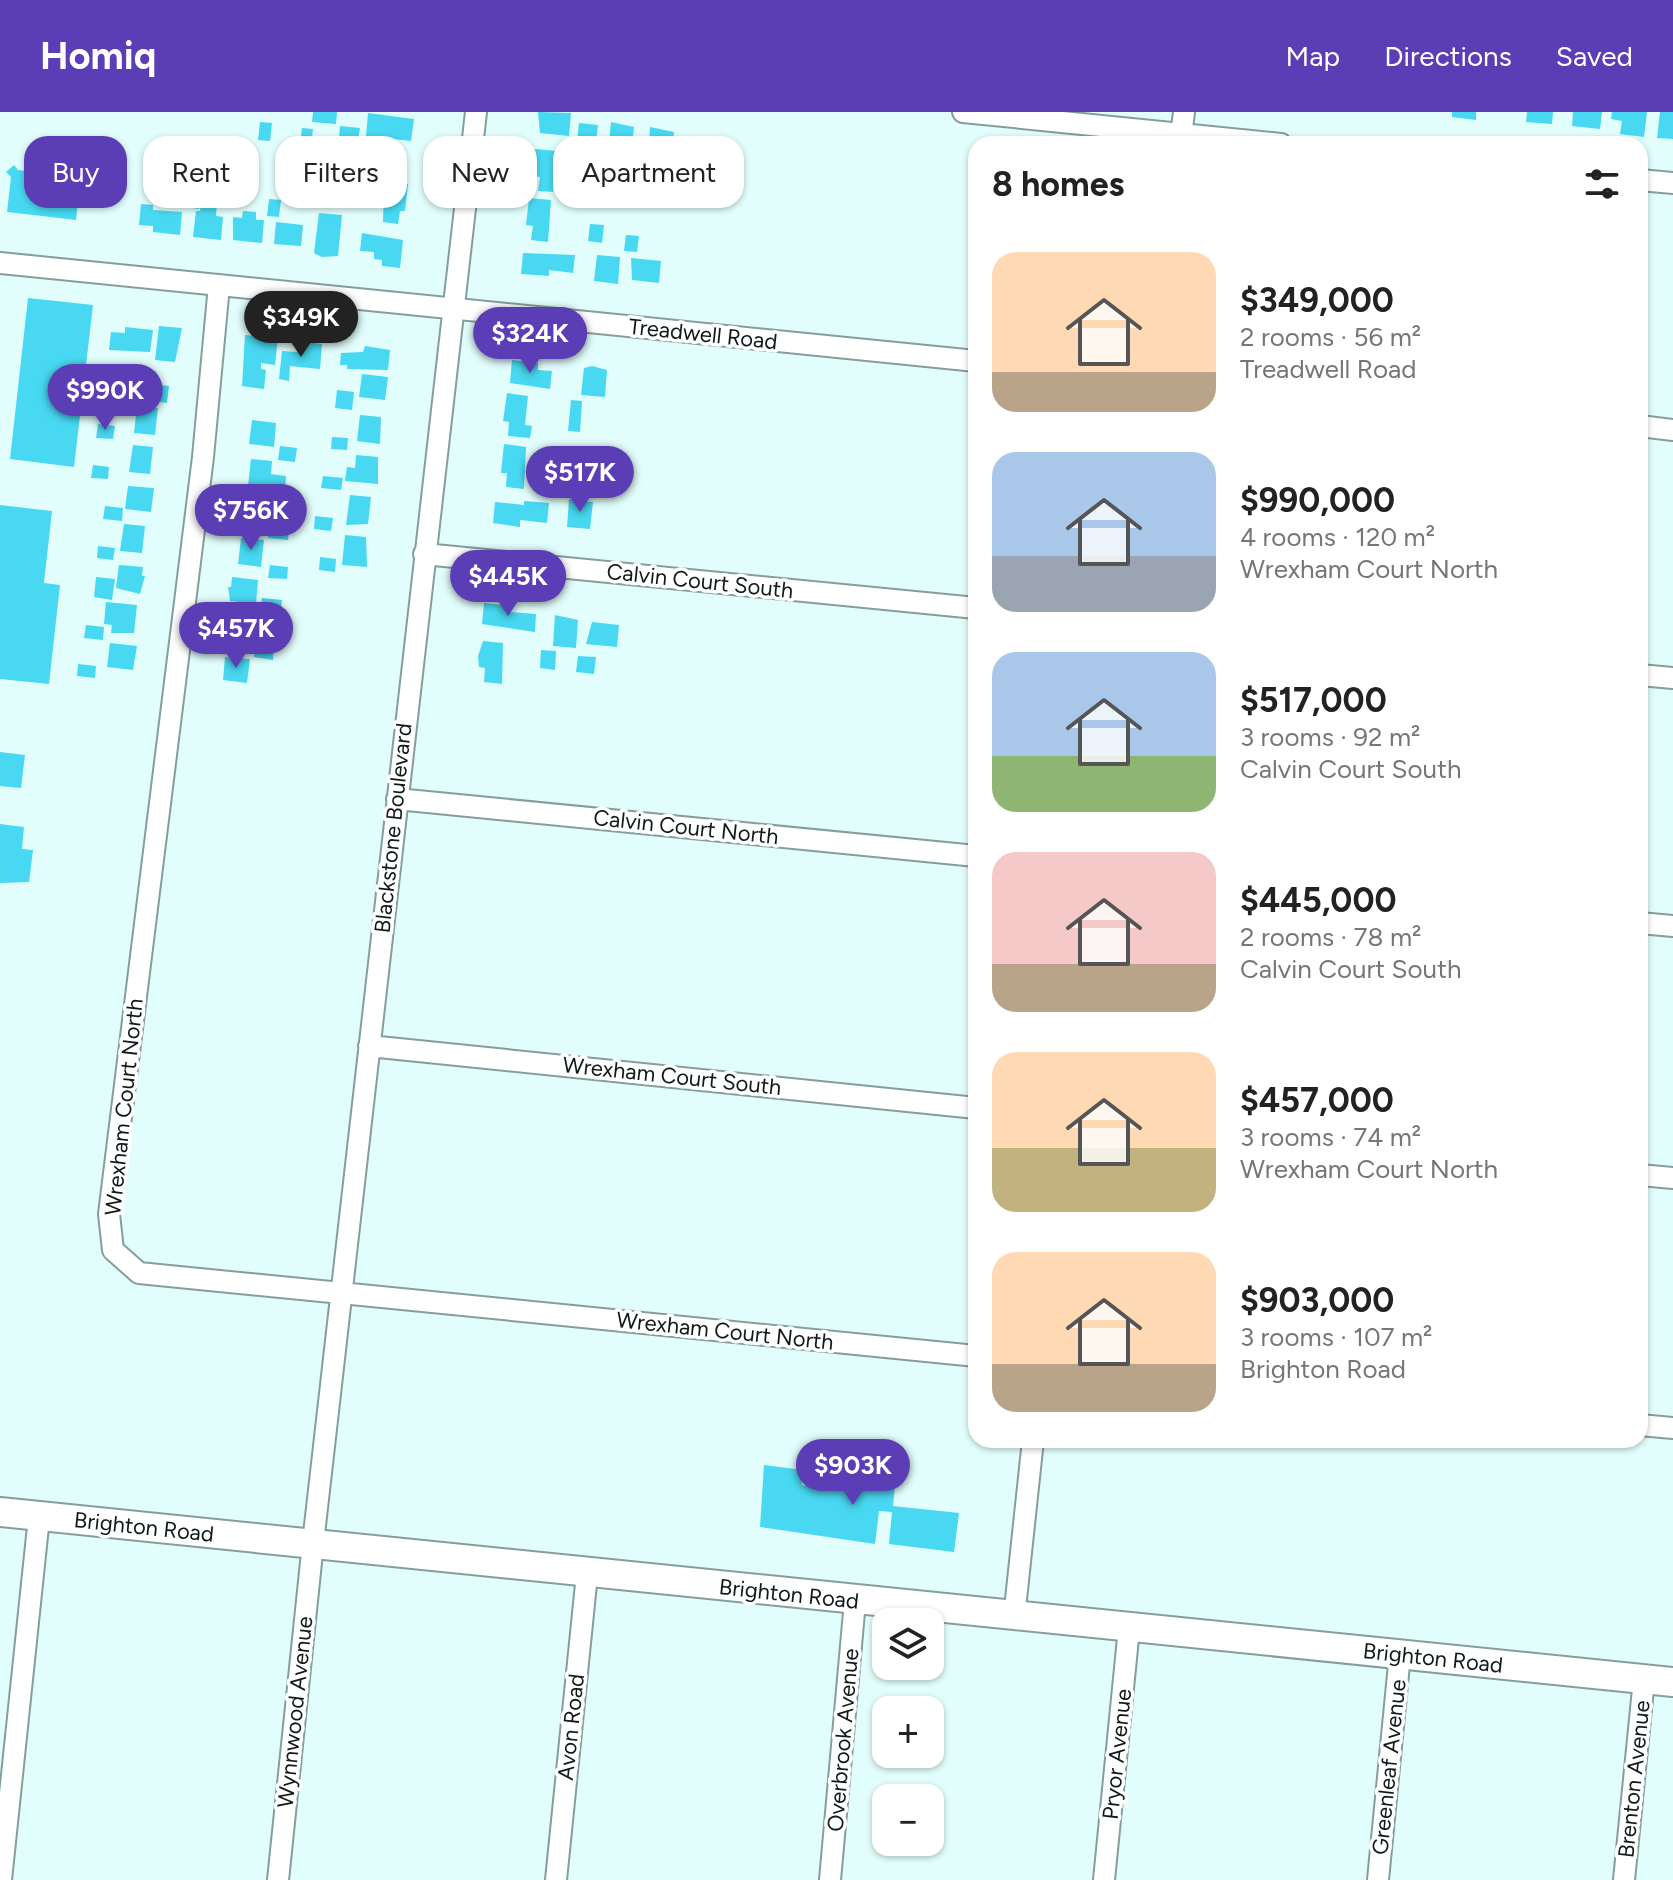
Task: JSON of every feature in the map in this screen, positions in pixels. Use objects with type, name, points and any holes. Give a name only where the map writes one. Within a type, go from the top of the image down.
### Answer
[{"type":"street","name":"Blackstone Boulevard","points":[[313,1543],[476,112]]},
{"type":"street","points":[[963,112],[1156,136]]},
{"type":"street","points":[[1180,136],[1184,112]]},
{"type":"street","points":[[1648,181],[1673,183]]},
{"type":"street","name":"Treadwell Road","points":[[0,263],[968,360]]},
{"type":"street","name":"Wrexham Court North","points":[[219,285],[203,457],[109,1214],[113,1250],[139,1273],[968,1355]]},
{"type":"street","points":[[1648,427],[1673,430]]},
{"type":"street","name":"Calvin Court South","points":[[424,554],[968,607]]},
{"type":"street","points":[[1648,676],[1673,678]]},
{"type":"street","name":"Calvin Court North","points":[[397,799],[968,855]]},
{"type":"street","points":[[1648,924],[1673,926]]},
{"type":"street","name":"Wrexham Court South","points":[[369,1046],[968,1107]]},
{"type":"street","points":[[1648,1176],[1673,1178]]},
{"type":"street","points":[[1648,1426],[1673,1428]]},
{"type":"street","points":[[1014,1618],[1032,1448]]},
{"type":"street","name":"Brighton Road","points":[[0,1512],[1014,1618],[1673,1682]]},
{"type":"street","points":[[1,1880],[39,1517]]},
{"type":"street","name":"Wynnwood Avenue","points":[[278,1880],[313,1543]]},
{"type":"street","name":"Avon Road","points":[[556,1880],[587,1574]]},
{"type":"street","name":"Overbrook Avenue","points":[[830,1880],[855,1601]]},
{"type":"street","name":"Pryor Avenue","points":[[1104,1880],[1129,1628]]},
{"type":"street","name":"Greenleaf Avenue","points":[[1378,1880],[1400,1654]]},
{"type":"street","name":"Brenton Avenue","points":[[1624,1880],[1644,1679]]},
{"type":"building","points":[[313,112],[337,112],[336,124],[312,122]]},
{"type":"building","points":[[538,112],[571,113],[569,136],[540,133]]},
{"type":"building","points":[[1452,112],[1476,112],[1476,120],[1452,117]]},
{"type":"building","points":[[1527,112],[1553,112],[1552,124],[1526,122]]},
{"type":"building","points":[[1573,112],[1602,112],[1600,129],[1572,126]]},
{"type":"building","points":[[1612,112],[1647,112],[1644,136],[1620,134],[1622,121],[1611,119]]},
{"type":"building","points":[[1660,112],[1673,112],[1673,139],[1657,138]]},
{"type":"building","points":[[368,113],[414,119],[411,141],[407,141],[407,136],[366,136]]},
{"type":"building","points":[[260,122],[272,123],[270,141],[259,140]]},
{"type":"building","points":[[611,122],[634,127],[633,136],[610,136]]},
{"type":"building","points":[[579,123],[598,125],[597,136],[577,136]]},
{"type":"building","points":[[340,126],[360,128],[359,136],[339,136]]},
{"type":"building","points":[[650,127],[674,132],[674,136],[649,136]]},
{"type":"building","points":[[302,128],[313,129],[312,136],[301,136]]},
{"type":"building","points":[[537,149],[553,151],[553,192],[538,191],[540,177],[537,177]]},
{"type":"building","points":[[14,165],[24,171],[24,208],[77,208],[76,220],[7,212],[11,177],[6,172]]},
{"type":"building","points":[[269,199],[275,200],[275,208],[280,208],[279,217],[267,216]]},
{"type":"building","points":[[537,199],[551,200],[548,242],[531,240],[533,226],[526,225],[528,208],[537,208]]},
{"type":"building","points":[[141,204],[143,208],[153,210],[182,212],[180,235],[153,232],[153,226],[139,225]]},
{"type":"building","points":[[200,208],[217,208],[216,216],[223,217],[221,240],[193,237],[196,211]]},
{"type":"building","points":[[383,208],[405,208],[405,211],[400,211],[398,224],[383,222]]},
{"type":"building","points":[[243,211],[256,212],[256,220],[264,220],[262,243],[233,240],[233,217],[242,218]]},
{"type":"building","points":[[319,213],[342,215],[338,256],[322,257],[314,253]]},
{"type":"building","points":[[276,222],[303,225],[301,246],[274,244]]},
{"type":"building","points":[[590,224],[604,225],[602,243],[588,241]]},
{"type":"building","points":[[362,233],[403,240],[400,268],[382,266],[382,260],[374,259],[374,252],[360,251]]},
{"type":"building","points":[[626,235],[639,236],[637,252],[624,251]]},
{"type":"building","points":[[523,253],[575,255],[573,273],[549,270],[549,276],[521,274]]},
{"type":"building","points":[[597,255],[620,257],[618,284],[594,281]]},
{"type":"building","points":[[631,258],[661,261],[659,283],[632,280]]},
{"type":"building","points":[[28,298],[93,305],[74,467],[10,459]]},
{"type":"building","points":[[159,326],[182,328],[175,362],[155,360]]},
{"type":"building","points":[[125,327],[153,330],[150,352],[109,350],[111,332],[125,333]]},
{"type":"building","points":[[245,335],[278,338],[275,365],[261,363],[261,369],[266,370],[264,389],[242,386]]},
{"type":"building","points":[[298,341],[322,344],[320,369],[290,366],[289,381],[279,379],[282,351],[297,352]]},
{"type":"building","points":[[365,346],[390,350],[388,370],[347,369],[347,365],[340,365],[341,353],[363,352]]},
{"type":"building","points":[[512,360],[538,363],[538,370],[552,371],[550,389],[510,383]]},
{"type":"building","points":[[592,366],[607,370],[605,397],[581,395],[584,368]]},
{"type":"building","points":[[362,374],[388,377],[385,400],[359,397]]},
{"type":"building","points":[[152,384],[169,386],[167,403],[151,401]]},
{"type":"building","points":[[337,390],[354,392],[352,410],[335,408]]},
{"type":"building","points":[[507,393],[528,396],[525,425],[532,426],[530,438],[508,436],[509,422],[503,421]]},
{"type":"building","points":[[571,400],[582,401],[580,432],[568,431]]},
{"type":"building","points":[[137,406],[158,408],[155,435],[134,433]]},
{"type":"building","points":[[360,415],[381,417],[380,444],[357,441]]},
{"type":"building","points":[[252,420],[276,423],[274,447],[249,444]]},
{"type":"building","points":[[98,424],[115,426],[113,439],[96,438]]},
{"type":"building","points":[[332,437],[348,438],[347,450],[331,449]]},
{"type":"building","points":[[504,444],[526,447],[524,489],[506,487],[507,473],[501,473]]},
{"type":"building","points":[[133,445],[153,447],[150,474],[129,472]]},
{"type":"building","points":[[280,446],[297,448],[295,462],[278,460]]},
{"type":"building","points":[[356,455],[378,457],[378,484],[345,481],[347,467],[355,468]]},
{"type":"building","points":[[251,459],[272,461],[271,474],[286,476],[285,490],[257,490],[258,487],[248,486]]},
{"type":"building","points":[[93,465],[109,467],[108,479],[91,478]]},
{"type":"building","points":[[323,476],[343,478],[341,490],[321,488]]},
{"type":"building","points":[[128,486],[154,488],[151,512],[125,509]]},
{"type":"building","points":[[350,495],[371,497],[368,524],[346,525]]},
{"type":"building","points":[[243,499],[268,501],[266,525],[239,522]]},
{"type":"building","points":[[569,499],[593,502],[590,529],[567,527]]},
{"type":"building","points":[[524,501],[549,503],[547,523],[520,520],[520,527],[493,523],[495,502],[524,505]]},
{"type":"building","points":[[0,505],[52,511],[44,583],[60,585],[49,684],[0,679]]},
{"type":"building","points":[[105,506],[123,508],[122,521],[103,519]]},
{"type":"building","points":[[270,516],[290,518],[288,540],[268,538]]},
{"type":"building","points":[[315,516],[333,518],[331,531],[314,529]]},
{"type":"building","points":[[124,524],[145,526],[142,553],[120,551]]},
{"type":"building","points":[[345,535],[366,537],[367,567],[342,565]]},
{"type":"building","points":[[241,538],[264,540],[261,567],[238,564]]},
{"type":"building","points":[[98,546],[115,548],[113,560],[97,558]]},
{"type":"building","points":[[320,557],[336,559],[335,572],[319,570]]},
{"type":"building","points":[[119,565],[143,567],[142,576],[145,576],[140,594],[116,588]]},
{"type":"building","points":[[270,565],[288,567],[287,579],[268,578]]},
{"type":"building","points":[[96,577],[115,579],[112,600],[94,597]]},
{"type":"building","points":[[232,577],[258,580],[256,604],[230,601],[228,587],[231,587]]},
{"type":"building","points":[[262,598],[282,600],[280,619],[260,616]]},
{"type":"building","points":[[106,602],[137,605],[134,633],[111,633],[112,625],[104,624]]},
{"type":"building","points":[[484,603],[511,606],[510,612],[536,614],[535,632],[482,624]]},
{"type":"building","points":[[555,615],[578,620],[576,648],[553,646]]},
{"type":"building","points":[[233,617],[254,619],[251,647],[229,644]]},
{"type":"building","points":[[592,622],[619,625],[617,647],[586,644]]},
{"type":"building","points":[[86,625],[104,627],[103,640],[84,638]]},
{"type":"building","points":[[483,641],[503,643],[502,684],[484,682],[485,668],[479,667],[478,656]]},
{"type":"building","points":[[110,643],[137,646],[133,670],[107,667]]},
{"type":"building","points":[[255,643],[274,645],[273,660],[254,657]]},
{"type":"building","points":[[541,650],[556,651],[555,670],[540,668]]},
{"type":"building","points":[[578,656],[596,657],[594,674],[576,672]]},
{"type":"building","points":[[225,657],[250,659],[247,683],[223,680]]},
{"type":"building","points":[[78,664],[96,666],[95,678],[77,676]]},
{"type":"building","points":[[0,752],[25,755],[21,788],[0,786]]},
{"type":"building","points":[[0,824],[24,827],[22,849],[33,850],[29,882],[0,883]]},
{"type":"building","points":[[856,1450],[898,1454],[893,1506],[959,1513],[954,1552],[889,1544],[892,1512],[879,1511],[875,1544],[760,1527],[764,1465],[803,1470],[802,1485],[851,1491]]}]
